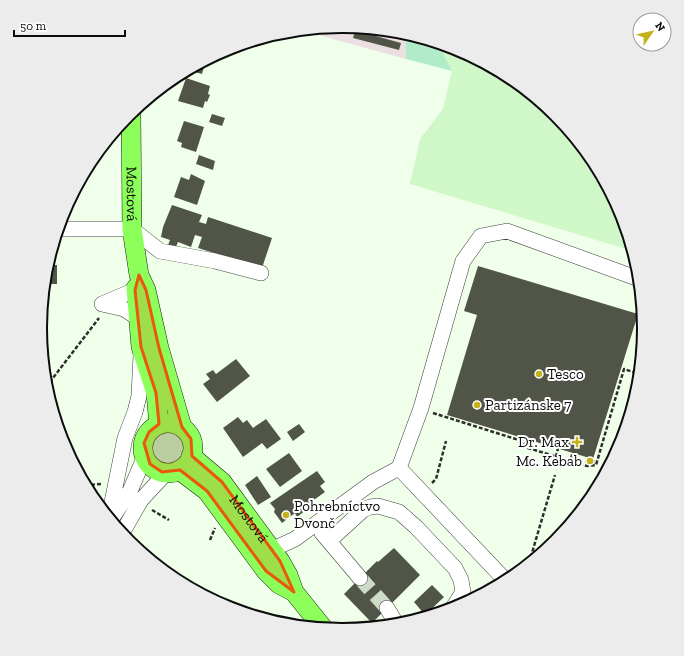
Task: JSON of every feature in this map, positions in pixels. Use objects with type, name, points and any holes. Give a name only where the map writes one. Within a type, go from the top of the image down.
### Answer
[{"type":"main road","name":"Mostová","points":[[131,121],[132,229],[137,282],[138,318],[142,347],[156,393],[159,425]]},
{"type":"main road","name":"Mostová","points":[[137,282],[146,290],[159,348],[182,427]]},
{"type":"main road","points":[[171,423],[182,427],[191,439],[193,448],[179,466],[153,467],[145,456],[144,446],[146,437],[151,430],[159,425],[171,423]]},
{"type":"main road","name":"Mostová","points":[[179,466],[222,482],[280,561],[288,575],[294,592],[318,621]]},
{"type":"main road","name":"Mostová","points":[[179,466],[208,491],[266,571],[279,584],[294,592]]},
{"type":"street","points":[[64,229],[132,229],[160,251],[215,261],[262,273]]},
{"type":"street","points":[[271,550],[295,539],[373,482],[399,468],[421,408],[463,261],[481,236],[507,231],[632,276]]},
{"type":"street","points":[[137,282],[102,304],[124,309],[138,318]]},
{"type":"street","points":[[110,511],[125,438],[135,412],[139,396],[142,347]]},
{"type":"street","points":[[114,516],[130,492],[145,456]]},
{"type":"street","points":[[125,528],[141,500],[179,466]]},
{"type":"street","points":[[399,468],[501,576]]},
{"type":"street","points":[[329,541],[364,510],[370,507],[378,506],[399,512],[416,527],[455,568],[461,580],[463,592],[458,600]]},
{"type":"street","points":[[316,524],[360,578]]},
{"type":"street","points":[[387,608],[393,618]]},
{"type":"path","points":[[52,379],[102,313]]},
{"type":"path","points":[[430,412],[522,441],[528,448],[556,457],[587,466],[596,465],[624,369],[633,372]]},
{"type":"path","points":[[428,488],[436,479],[446,441]]},
{"type":"path","points":[[556,457],[558,448]]},
{"type":"path","points":[[532,554],[555,475]]},
{"type":"path","points":[[93,485],[105,484]]},
{"type":"path","points":[[150,508],[169,520]]},
{"type":"path","points":[[210,540],[215,528]]},
{"type":"highlighted area","points":[[139,275],[146,290],[159,348],[182,427],[191,439],[192,456],[222,482],[280,561],[294,592],[266,571],[207,491],[180,470],[162,472],[150,464],[144,443],[149,432],[159,424],[156,393],[141,347],[135,290]]},
{"type":"shaded area","points":[[342,33],[361,34],[405,40],[406,59],[317,35]]},
{"type":"green space","points":[[405,40],[442,51],[452,71],[406,59]]},
{"type":"green space","points":[[442,51],[472,63],[506,83],[537,106],[551,119],[576,148],[607,198],[615,215],[626,249],[410,184],[420,139],[443,109],[452,71]]},
{"type":"green space","points":[[166,430],[172,430],[176,431],[183,437],[186,447],[185,454],[179,461],[172,464],[166,464],[162,463],[155,457],[152,450],[152,444],[153,440],[159,433]]},
{"type":"building","points":[[354,34],[373,35],[401,43],[399,50],[353,38]]},
{"type":"building","points":[[204,68],[202,74],[196,72]]},
{"type":"building","points":[[186,78],[210,86],[208,94],[210,95],[207,102],[205,101],[203,108],[178,101]]},
{"type":"building","points":[[212,114],[225,118],[222,126],[209,122]]},
{"type":"building","points":[[184,121],[204,127],[196,152],[181,147],[182,143],[177,141]]},
{"type":"building","points":[[199,155],[215,161],[213,170],[196,164]]},
{"type":"building","points":[[191,174],[205,181],[197,205],[174,197],[181,177],[189,180]]},
{"type":"building","points":[[172,205],[202,215],[199,222],[206,224],[208,217],[272,238],[262,268],[198,248],[202,237],[195,235],[191,247],[178,242],[176,247],[168,245],[170,240],[161,237],[163,227]]},
{"type":"building","points":[[54,265],[57,265],[57,284],[51,284]]},
{"type":"building","name":"Tesco","points":[[478,266],[636,313],[637,319],[593,459],[447,415],[477,315],[464,311]]},
{"type":"building","points":[[236,359],[250,376],[217,402],[203,384],[210,379],[206,374],[213,370],[216,374]]},
{"type":"building","points":[[238,417],[243,423],[247,420],[253,428],[266,419],[281,439],[267,449],[262,443],[243,457],[223,428]]},
{"type":"building","points":[[299,424],[305,432],[293,441],[287,432]]},
{"type":"building","points":[[289,453],[302,471],[280,487],[266,469]]},
{"type":"building","points":[[571,454],[576,455],[574,462],[569,460]]},
{"type":"building","name":"Mc. Kebab","points":[[587,458],[595,460],[594,465],[585,462]]},
{"type":"building","points":[[317,471],[325,482],[320,486],[325,492],[304,507],[306,510],[297,517],[295,513],[282,523],[274,512],[275,509],[270,503]]},
{"type":"building","points":[[257,476],[271,497],[258,505],[245,485]]},
{"type":"building","points":[[394,548],[420,575],[374,621],[370,621],[344,594],[377,561],[378,562]]},
{"type":"building","points":[[432,585],[444,597],[432,609],[422,612],[414,602]]},
{"type":"tunnel","points":[[360,578],[387,608]]},
{"type":"place","name":"Tesco","points":[[539,374]]},
{"type":"place","name":"Partizánske 7","points":[[477,405]]},
{"type":"place","name":"Dr. Max","points":[[577,442]]},
{"type":"place","name":"Mc. Kebab","points":[[590,461]]},
{"type":"place","name":"Pohrebníctvo Dvonč","points":[[286,515]]}]
